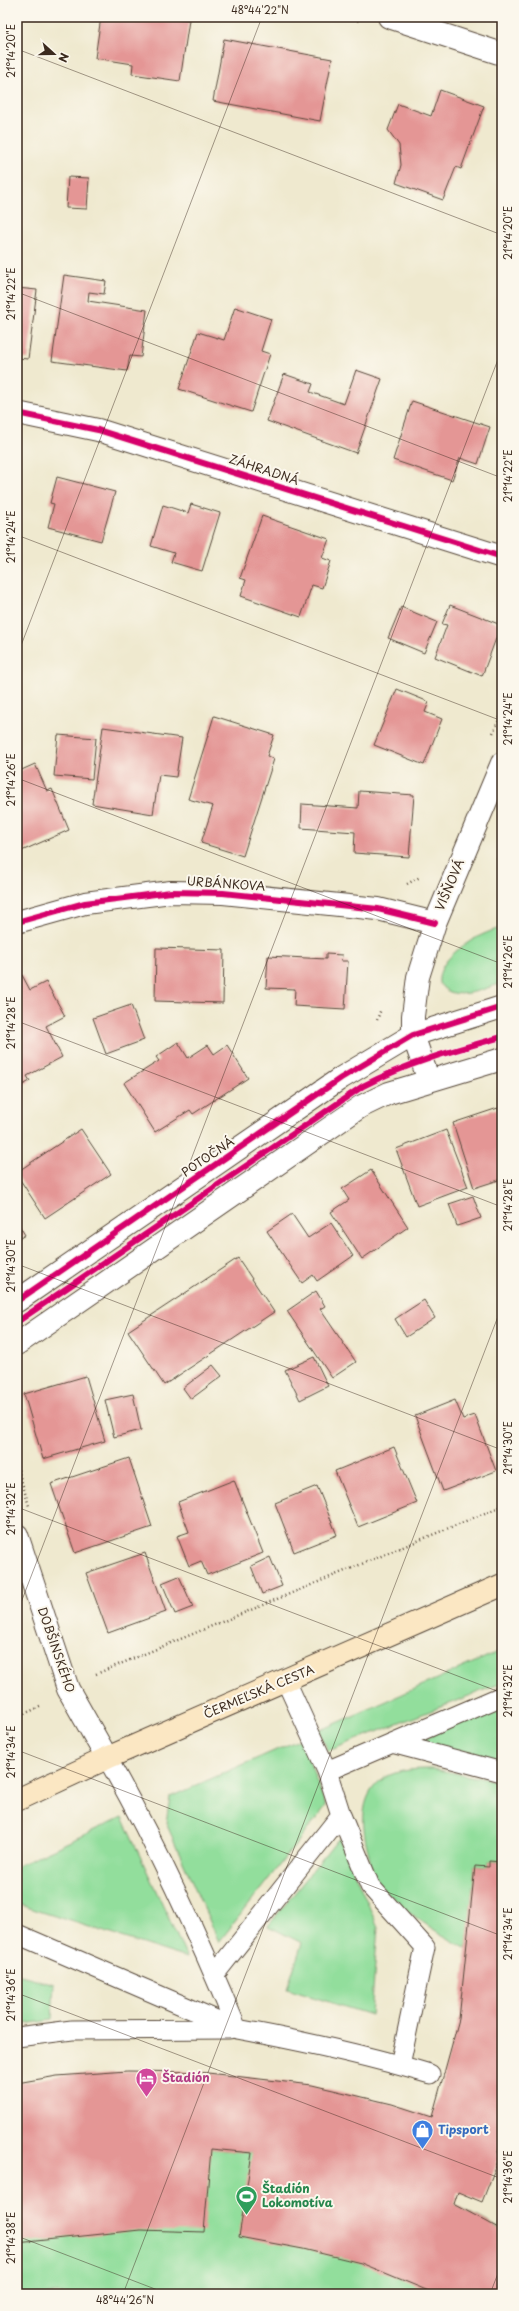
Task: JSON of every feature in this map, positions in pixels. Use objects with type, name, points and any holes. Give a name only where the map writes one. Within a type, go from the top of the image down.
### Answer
[{"type":"main road","name":"ČERMEĽSKÁ CESTA","points":[[17,1800],[107,1758],[286,1681],[502,1585]]},
{"type":"street","points":[[389,17],[502,54]]},
{"type":"street","name":"ZÁHRADNÁ","points":[[17,413],[98,430],[502,557]]},
{"type":"street","name":"VIŠŇOVÁ","points":[[429,1081],[414,1035],[414,996],[435,922],[502,763]]},
{"type":"street","name":"URBÁNKOVA","points":[[17,922],[85,903],[171,892],[223,893],[378,909],[435,922]]},
{"type":"street","points":[[414,1035],[502,1006]]},
{"type":"street","name":"POTOČNÁ","points":[[17,1301],[341,1078],[414,1035]]},
{"type":"street","points":[[17,1344],[360,1108],[389,1093],[502,1059]]},
{"type":"street","name":"DOBŠINSKÉHO","points":[[17,1536],[68,1689],[107,1758]]},
{"type":"lane","points":[[286,1681],[326,1771],[370,1886],[425,1947],[400,2065]]},
{"type":"lane","points":[[326,1771],[502,1696]]},
{"type":"lane","points":[[392,1743],[502,1772]]},
{"type":"lane","points":[[107,1758],[148,1832],[214,1975],[237,2029]]},
{"type":"lane","points":[[214,1975],[342,1815]]},
{"type":"lane","points":[[17,1934],[237,2029]]},
{"type":"lane","points":[[17,2037],[72,2030],[237,2029],[313,2043],[430,2074]]},
{"type":"path","points":[[476,824],[497,832],[495,850],[502,873]]},
{"type":"path","points":[[402,885],[421,876],[424,872]]},
{"type":"path","points":[[68,1689],[87,1678],[502,1506]]},
{"type":"green space","points":[[502,923],[502,983],[477,991],[460,994],[452,993],[445,989],[439,983],[440,973],[444,964],[451,955],[482,935],[501,928]]},
{"type":"green space","points":[[502,1650],[502,1683],[328,1751],[319,1731]]},
{"type":"green space","points":[[502,1702],[502,1759],[412,1744]]},
{"type":"green space","points":[[301,1739],[326,1806],[219,1942],[166,1823],[170,1797]]},
{"type":"green space","points":[[433,1769],[502,1782],[502,1862],[489,1861],[489,1867],[475,1866],[467,1949],[409,1912],[379,1884],[372,1867],[367,1847],[364,1810],[367,1799],[379,1781],[390,1775],[407,1770]]},
{"type":"green space","points":[[122,1817],[187,1958],[17,1904],[17,1866]]},
{"type":"green space","points":[[339,1838],[378,1927],[371,2015],[287,1989],[302,1943],[268,1926]]},
{"type":"green space","points":[[17,1974],[54,1984],[52,2020],[17,2025]]},
{"type":"green space","name":"Štadión Lokomotíva","points":[[197,2147],[252,2153],[454,2204],[499,2228],[502,2220],[502,2294],[17,2294],[17,2159]]},
{"type":"building","points":[[101,17],[169,17],[189,20],[180,81],[132,74],[133,64],[95,58]]},
{"type":"building","points":[[224,39],[332,59],[320,121],[213,101]]},
{"type":"building","points":[[440,90],[484,106],[461,169],[456,167],[443,200],[396,183],[401,165],[399,145],[388,130],[398,104],[431,116]]},
{"type":"building","points":[[68,177],[89,178],[87,209],[66,208]]},
{"type":"building","points":[[64,275],[106,281],[104,294],[89,292],[88,301],[147,310],[141,357],[130,356],[127,371],[52,361]]},
{"type":"building","points":[[17,288],[37,290],[28,359],[17,358]]},
{"type":"building","points":[[235,307],[271,319],[261,351],[270,354],[251,412],[179,389],[198,332],[224,340]]},
{"type":"building","points":[[356,370],[382,379],[356,453],[267,421],[284,374],[313,384],[310,392],[344,404]]},
{"type":"building","points":[[412,401],[490,427],[478,464],[460,458],[452,480],[393,460]]},
{"type":"building","points":[[57,477],[115,492],[101,541],[48,527],[54,504],[50,503]]},
{"type":"building","points":[[191,504],[220,513],[202,571],[171,562],[174,553],[151,546],[163,505],[188,513]]},
{"type":"building","points":[[262,516],[329,539],[322,558],[331,561],[322,588],[312,585],[301,617],[241,596],[246,580],[240,578]]},
{"type":"building","points":[[450,605],[501,625],[482,676],[435,657],[447,625],[442,624]]},
{"type":"building","points":[[401,607],[437,622],[424,653],[388,638]]},
{"type":"building","points":[[397,689],[429,702],[425,712],[442,719],[424,765],[374,745]]},
{"type":"building","points":[[214,716],[274,735],[267,756],[274,759],[243,856],[201,843],[213,806],[188,799]]},
{"type":"building","points":[[103,727],[182,738],[176,777],[159,775],[153,814],[92,804]]},
{"type":"building","points":[[58,735],[96,738],[92,779],[54,776]]},
{"type":"building","points":[[35,764],[47,791],[52,789],[69,830],[17,853],[17,772]]},
{"type":"building","points":[[359,791],[414,795],[409,857],[354,853],[355,832],[301,828],[302,804],[358,808]]},
{"type":"building","points":[[156,948],[224,950],[223,1003],[155,1001]]},
{"type":"building","points":[[326,954],[342,955],[341,961],[348,961],[345,1009],[294,1006],[295,989],[266,988],[268,956],[326,959]]},
{"type":"building","points":[[22,975],[30,990],[46,982],[65,1016],[46,1026],[62,1057],[27,1076],[30,1081],[17,1088],[17,978]]},
{"type":"building","points":[[131,1005],[144,1040],[106,1054],[93,1018]]},
{"type":"building","points":[[178,1042],[188,1058],[208,1045],[214,1054],[227,1045],[248,1078],[193,1114],[190,1110],[155,1132],[124,1083],[159,1061],[156,1057]]},
{"type":"building","points":[[498,1108],[502,1122],[502,1179],[474,1188],[453,1123]]},
{"type":"building","points":[[81,1129],[111,1174],[45,1218],[17,1175],[17,1172]]},
{"type":"building","points":[[446,1130],[468,1187],[417,1206],[396,1149]]},
{"type":"building","points":[[371,1170],[408,1227],[362,1259],[331,1212],[349,1200],[342,1189]]},
{"type":"building","points":[[473,1196],[481,1218],[457,1226],[449,1204]]},
{"type":"building","points":[[292,1214],[308,1238],[331,1223],[353,1256],[317,1281],[313,1275],[302,1283],[267,1231]]},
{"type":"building","points":[[17,1222],[25,1235],[17,1240]]},
{"type":"building","points":[[238,1258],[274,1312],[164,1385],[128,1331]]},
{"type":"building","points":[[316,1291],[325,1306],[320,1309],[356,1362],[332,1378],[287,1311]]},
{"type":"building","points":[[424,1300],[435,1318],[406,1337],[395,1319]]},
{"type":"building","points":[[314,1357],[328,1386],[300,1400],[285,1370]]},
{"type":"building","points":[[213,1365],[222,1376],[191,1399],[183,1388]]},
{"type":"building","points":[[86,1376],[105,1441],[43,1459],[24,1394]]},
{"type":"building","points":[[133,1394],[141,1430],[114,1437],[105,1400]]},
{"type":"building","points":[[455,1400],[463,1419],[475,1415],[496,1471],[443,1491],[415,1416]]},
{"type":"building","points":[[394,1447],[417,1503],[358,1527],[335,1471]]},
{"type":"building","points":[[129,1458],[152,1527],[75,1553],[51,1484]]},
{"type":"building","points":[[234,1480],[263,1553],[207,1575],[201,1561],[189,1566],[177,1536],[189,1532],[178,1502]]},
{"type":"building","points":[[317,1486],[337,1535],[294,1552],[275,1503]]},
{"type":"building","points":[[145,1553],[166,1612],[108,1633],[86,1573]]},
{"type":"building","points":[[270,1557],[282,1586],[262,1594],[251,1566]]},
{"type":"building","points":[[179,1576],[193,1607],[175,1614],[162,1583]]},
{"type":"building","points":[[489,1861],[502,1862],[502,2140],[498,2152],[500,2156],[482,2202],[458,2192],[454,2204],[502,2230],[502,2294],[436,2294],[361,2263],[303,2249],[239,2237],[252,2153],[211,2149],[204,2232],[140,2230],[17,2243],[17,2083],[57,2076],[128,2071],[199,2072],[312,2085],[392,2104],[432,2117],[459,2019],[475,1866],[489,1867]]},
{"type":"cycle path","points":[[17,413],[98,430],[502,557]]},
{"type":"cycle path","points":[[17,922],[85,903],[171,892],[223,893],[378,909],[435,923]]},
{"type":"cycle path","points":[[17,1301],[341,1078],[413,1035],[502,1007]]},
{"type":"cycle path","points":[[17,1322],[363,1086],[397,1070],[414,1064],[449,1052],[502,1037]]},
{"type":"place","name":"Štadión","points":[[146,2098]]},
{"type":"place","name":"Tipsport","points":[[422,2150]]},
{"type":"place","name":"Štadión Lokomotíva","points":[[247,2216]]}]
